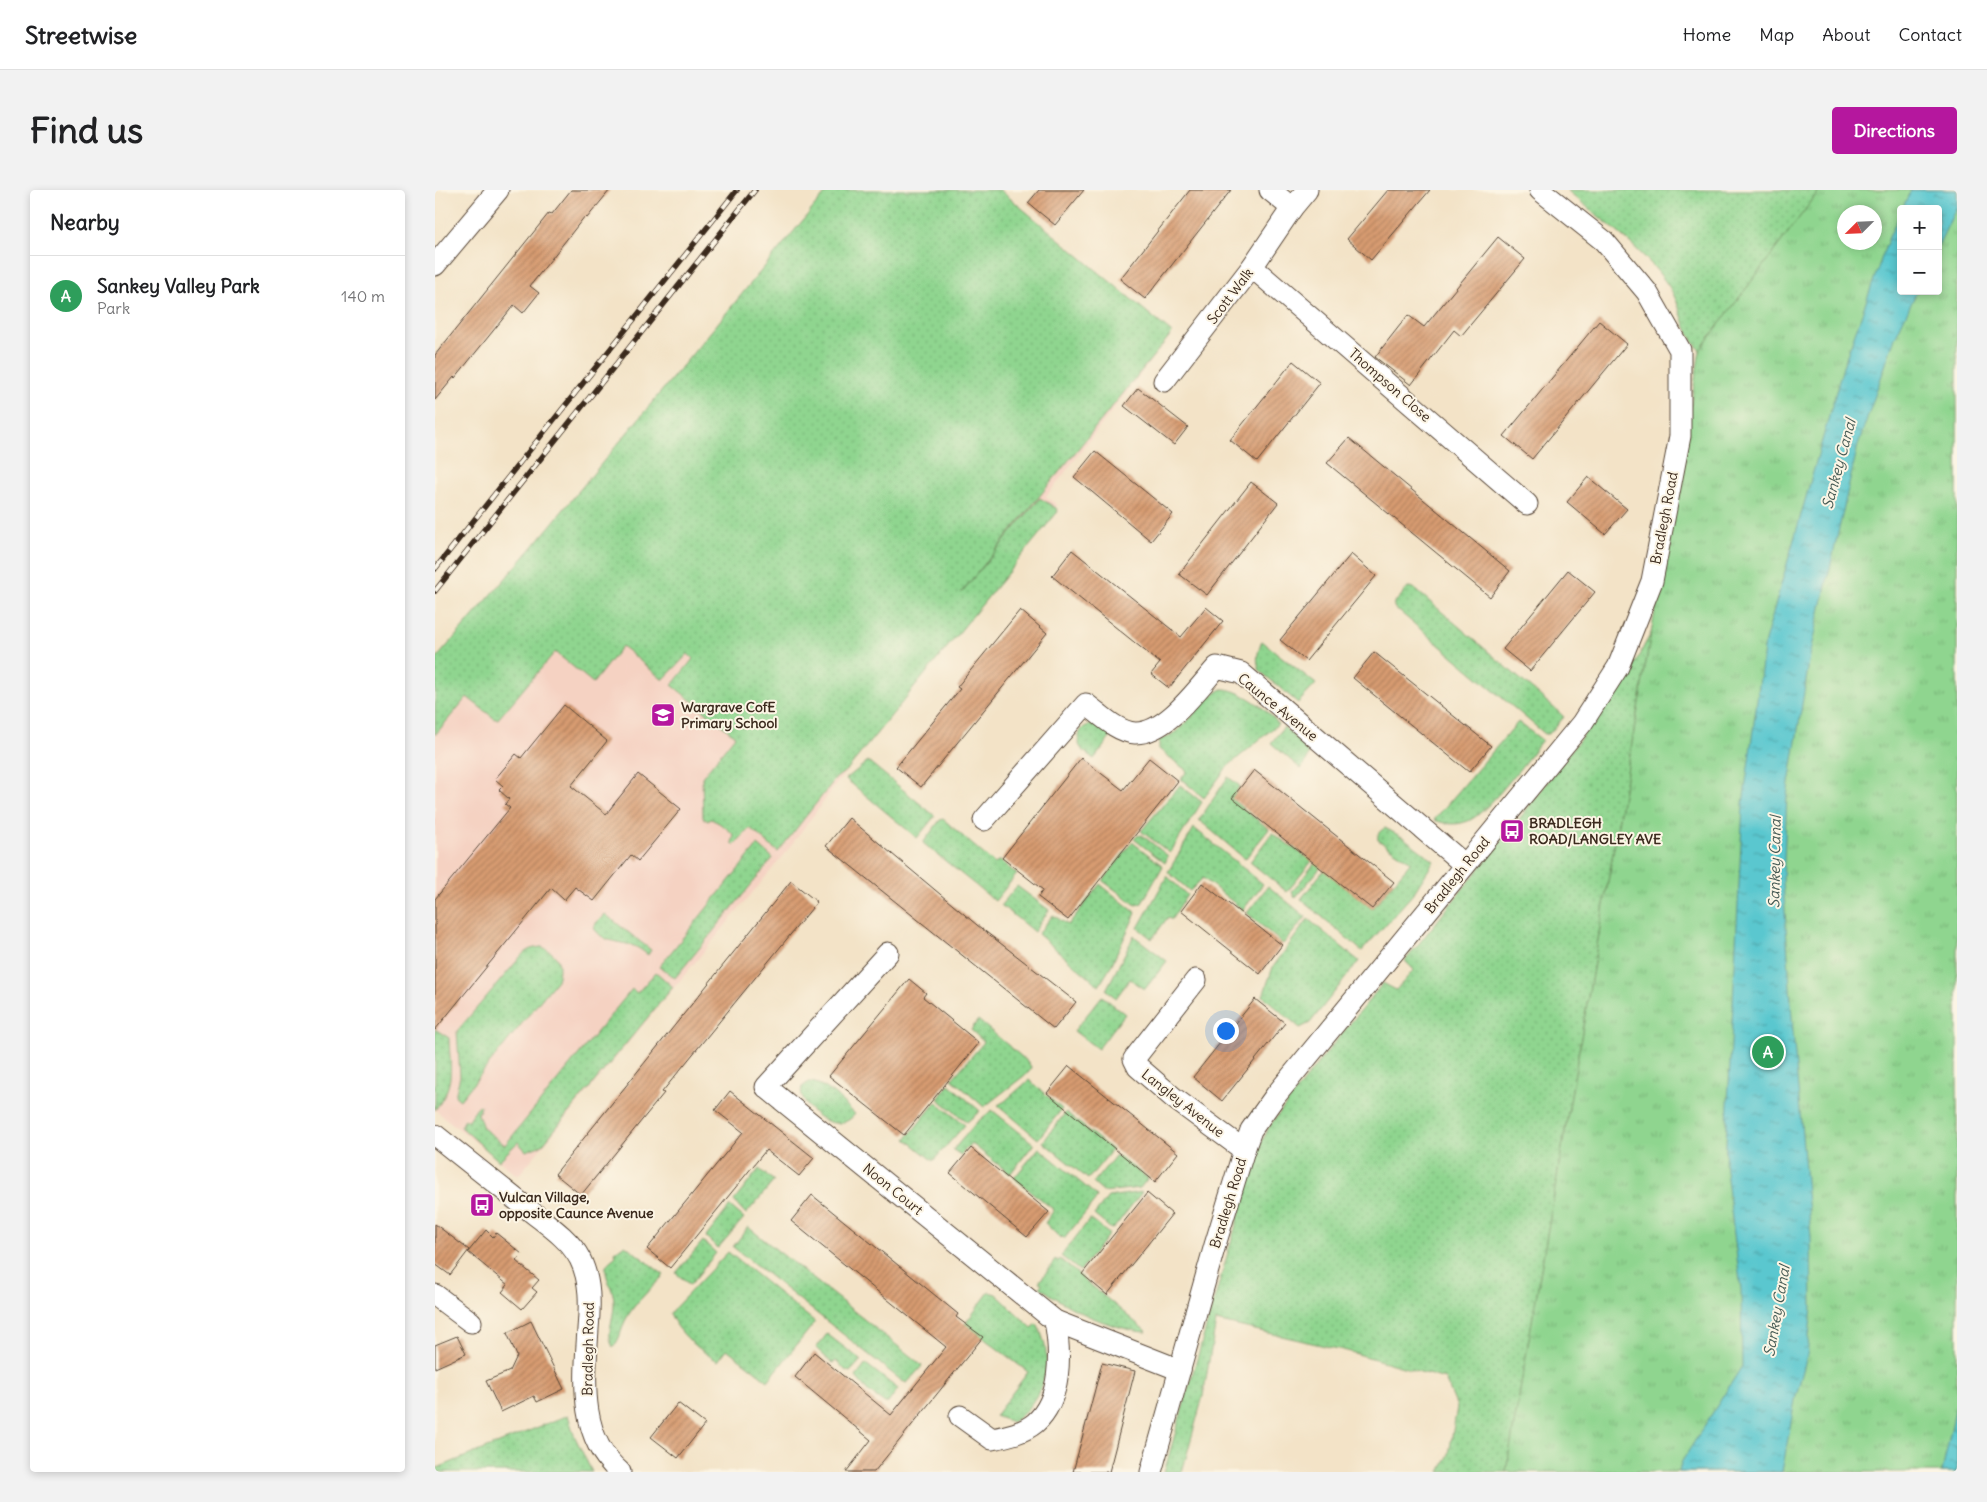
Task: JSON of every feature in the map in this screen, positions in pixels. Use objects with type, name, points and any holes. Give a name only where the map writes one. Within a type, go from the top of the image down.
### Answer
[{"type":"street","points":[[435,265],[498,190]]},
{"type":"street","points":[[1270,190],[1292,208]]},
{"type":"street","name":"Scott Walk","points":[[1164,381],[1252,267],[1292,208],[1307,190]]},
{"type":"street","name":"Bradlegh Road","points":[[1151,1472],[1251,1130],[1276,1095],[1582,723],[1618,667],[1653,581],[1680,436],[1680,350],[1647,292],[1604,241],[1540,190]]},
{"type":"street","name":"Thompson Close","points":[[1252,267],[1527,504]]},
{"type":"street","name":"Caunce Avenue","points":[[984,820],[1086,704],[1115,726],[1135,733],[1151,731],[1167,722],[1217,667],[1241,673],[1465,865]]},
{"type":"street","name":"Noon Court","points":[[888,953],[766,1087],[1055,1321],[1180,1370]]},
{"type":"street","name":"Langley Avenue","points":[[1196,980],[1134,1059],[1137,1067],[1175,1100],[1244,1150]]},
{"type":"street","name":"Bradlegh Road","points":[[435,1136],[556,1231],[579,1257],[585,1270],[590,1301],[585,1373],[588,1417],[592,1431],[604,1454],[620,1472]]},
{"type":"street","points":[[436,1299],[471,1322]]},
{"type":"street","points":[[960,1416],[992,1439],[1015,1434],[1035,1423],[1049,1404],[1056,1380],[1059,1342],[1055,1321]]},
{"type":"shaded area","name":"Wargrave CofE Primary School","points":[[828,190],[1000,190],[1172,333],[1046,497],[1057,505],[847,770],[783,856],[518,1176],[435,1110],[435,660],[530,550]]},
{"type":"green space","name":"Wargrave CofE Primary School","points":[[828,190],[1000,190],[1172,333],[961,593],[1040,498],[1056,508],[1058,512],[847,770],[836,778],[778,852],[750,828],[734,845],[732,843],[734,835],[729,830],[711,819],[708,821],[703,818],[702,777],[735,736],[672,685],[693,659],[688,654],[663,680],[622,646],[593,683],[555,652],[498,719],[495,719],[467,697],[435,735],[435,660],[530,550]]},
{"type":"green space","points":[[1567,190],[1820,190],[1700,350],[1686,327],[1673,293],[1658,271],[1621,234]]},
{"type":"green space","points":[[1820,190],[1957,190],[1957,1472],[1506,1472],[1700,350]]},
{"type":"green space","points":[[1410,587],[1415,589],[1564,717],[1549,734],[1545,734],[1396,609],[1394,602]]},
{"type":"green space","points":[[1651,633],[1506,1472],[1440,1472],[1449,1454],[1457,1407],[1445,1379],[1347,1351],[1216,1321],[1203,1396],[1182,1472],[1164,1472],[1250,1177],[1269,1127],[1383,983],[1396,990],[1414,970],[1405,961],[1523,814],[1629,674]]},
{"type":"green space","points":[[1262,641],[1316,684],[1298,703],[1260,671],[1257,659]]},
{"type":"green space","points":[[1222,689],[1236,692],[1253,701],[1268,712],[1278,724],[1227,767],[1204,798],[1181,779],[1187,771],[1159,749],[1159,740],[1177,731],[1205,701]]},
{"type":"green space","points":[[1518,722],[1542,740],[1507,785],[1486,808],[1468,821],[1451,824],[1434,820]]},
{"type":"green space","points":[[1096,724],[1113,734],[1094,759],[1080,747],[1079,737],[1083,728]]},
{"type":"green space","points":[[1284,727],[1307,747],[1308,756],[1301,769],[1271,743]]},
{"type":"green space","points":[[868,761],[935,816],[917,838],[846,779]]},
{"type":"green space","points":[[1228,777],[1240,786],[1231,799],[1269,829],[1245,859],[1199,820]]},
{"type":"green space","points":[[1180,785],[1202,802],[1170,853],[1141,831]]},
{"type":"green space","points":[[943,819],[995,864],[999,860],[1017,874],[995,901],[923,843],[940,820]]},
{"type":"green space","points":[[1194,828],[1263,884],[1243,910],[1203,878],[1190,891],[1168,872]]},
{"type":"green space","points":[[1385,828],[1404,838],[1434,861],[1413,894],[1362,951],[1301,899],[1324,870],[1372,909],[1411,862],[1378,840],[1379,832]]},
{"type":"green space","points":[[1272,833],[1312,861],[1287,892],[1250,862]]},
{"type":"green space","points":[[1142,835],[1168,856],[1165,863],[1134,839]]},
{"type":"green space","points":[[1132,842],[1163,866],[1142,903],[1136,905],[1103,881]]},
{"type":"green space","points":[[758,845],[773,858],[675,978],[659,967]]},
{"type":"green space","points":[[1325,850],[1333,853],[1295,898],[1292,892]]},
{"type":"green space","points":[[1167,876],[1187,895],[1171,920],[1168,917],[1152,939],[1138,928]]},
{"type":"green space","points":[[1100,884],[1136,913],[1110,968],[1099,986],[1038,934],[1053,915],[1068,925]]},
{"type":"green space","points":[[1017,886],[1049,910],[1034,932],[1001,905]]},
{"type":"green space","points":[[1268,886],[1306,917],[1283,944],[1247,913]]},
{"type":"green space","points":[[605,914],[651,950],[648,955],[634,946],[612,941],[598,933],[594,928],[596,923]]},
{"type":"green space","points":[[1308,919],[1359,961],[1310,1023],[1300,1028],[1263,996],[1273,967]]},
{"type":"green space","points":[[1134,936],[1167,961],[1145,989],[1130,979],[1116,998],[1106,990]]},
{"type":"green space","points":[[542,947],[555,956],[559,964],[557,980],[460,1100],[455,1096],[460,1076],[457,1031],[522,955],[530,949]]},
{"type":"green space","points":[[656,972],[673,987],[542,1145],[526,1151],[518,1142],[499,1161],[461,1127],[465,1119],[468,1121],[479,1105],[481,1106],[478,1114],[483,1128],[505,1145],[632,989],[637,993]]},
{"type":"green space","points":[[1102,996],[1125,1014],[1098,1049],[1074,1031]]},
{"type":"green space","points":[[978,1020],[1028,1062],[1031,1067],[1029,1072],[984,1107],[952,1079],[984,1042],[971,1030]]},
{"type":"green space","points":[[435,1029],[449,1038],[451,1067],[449,1084],[435,1110]]},
{"type":"green space","points":[[1029,1080],[1062,1109],[1038,1139],[998,1105]]},
{"type":"green space","points":[[809,1082],[816,1083],[828,1090],[855,1114],[847,1121],[837,1123],[819,1117],[805,1102],[802,1094],[802,1087]]},
{"type":"green space","points":[[949,1084],[980,1111],[967,1122],[938,1099]]},
{"type":"green space","points":[[936,1102],[965,1125],[933,1161],[906,1139]]},
{"type":"green space","points":[[992,1110],[1034,1144],[1010,1174],[971,1143],[961,1155],[953,1150],[976,1123]]},
{"type":"green space","points":[[1066,1112],[1112,1150],[1088,1179],[1043,1142]]},
{"type":"green space","points":[[1039,1148],[1097,1196],[1064,1239],[1061,1236],[1060,1238],[1045,1223],[1054,1210],[1014,1178]]},
{"type":"green space","points":[[1116,1155],[1148,1178],[1140,1188],[1103,1192],[1093,1183]]},
{"type":"green space","points":[[759,1169],[774,1181],[746,1214],[734,1201]]},
{"type":"green space","points":[[1142,1192],[1114,1228],[1111,1229],[1094,1215],[1108,1197]]},
{"type":"green space","points":[[730,1206],[744,1218],[718,1248],[706,1237]]},
{"type":"green space","points":[[1090,1219],[1109,1234],[1080,1271],[1061,1256]]},
{"type":"green space","points":[[748,1227],[919,1363],[922,1366],[907,1383],[902,1381],[733,1247]]},
{"type":"green space","points":[[703,1241],[716,1253],[690,1285],[676,1273]]},
{"type":"green space","points":[[625,1245],[664,1275],[633,1309],[613,1347],[610,1331],[614,1301],[606,1275],[606,1267],[616,1256],[615,1252]]},
{"type":"green space","points":[[728,1252],[815,1322],[768,1381],[727,1349],[718,1361],[704,1352],[684,1334],[670,1313]]},
{"type":"green space","points":[[1056,1259],[1058,1261],[1060,1259],[1147,1332],[1125,1329],[1092,1317],[1074,1309],[1040,1287],[1042,1283],[1039,1282]]},
{"type":"green space","points":[[989,1292],[996,1294],[1032,1328],[1037,1324],[1045,1344],[1046,1365],[1042,1385],[1027,1409],[1012,1422],[995,1416],[1028,1372],[965,1324]]},
{"type":"green space","points":[[827,1334],[861,1360],[850,1372],[845,1370],[837,1361],[832,1363],[816,1348]]},
{"type":"green space","points":[[866,1364],[898,1389],[888,1403],[885,1403],[868,1391],[856,1377]]},
{"type":"green space","points":[[568,1415],[574,1435],[592,1472],[435,1472],[435,1469]]},
{"type":"water","points":[[1911,190],[1957,190],[1957,206],[1942,238],[1942,205],[1904,205]]},
{"type":"water","name":"Sankey Canal","points":[[1897,220],[1897,295],[1915,295],[1894,340],[1858,445],[1810,656],[1787,796],[1783,881],[1793,1032],[1811,1237],[1812,1307],[1807,1356],[1795,1400],[1782,1472],[1679,1472],[1681,1463],[1742,1366],[1741,1290],[1725,1163],[1743,804],[1765,641],[1843,367],[1889,237]]},
{"type":"water","points":[[1957,1401],[1957,1472],[1942,1472]]},
{"type":"building","points":[[571,190],[610,190],[587,218],[585,216],[530,286],[539,293],[523,313],[514,305],[435,400],[435,355],[549,213],[552,214]]},
{"type":"building","points":[[1039,190],[1084,190],[1055,225],[1028,203]]},
{"type":"building","points":[[1190,190],[1231,190],[1145,299],[1120,279]]},
{"type":"building","points":[[1388,190],[1430,190],[1371,260],[1347,239]]},
{"type":"building","points":[[1498,237],[1525,259],[1461,336],[1454,330],[1411,385],[1375,357],[1408,315],[1424,327]]},
{"type":"building","points":[[1599,321],[1627,344],[1532,459],[1504,436]]},
{"type":"building","points":[[1293,361],[1320,383],[1257,462],[1230,440]]},
{"type":"building","points":[[1138,388],[1188,427],[1174,445],[1124,406]]},
{"type":"building","points":[[1349,438],[1510,571],[1490,597],[1327,463]]},
{"type":"building","points":[[1095,451],[1173,514],[1151,541],[1074,477]]},
{"type":"building","points":[[1588,477],[1627,509],[1605,534],[1567,502]]},
{"type":"building","points":[[1251,482],[1278,503],[1207,595],[1179,574]]},
{"type":"building","points":[[1072,550],[1181,637],[1206,607],[1223,621],[1169,688],[1151,674],[1160,663],[1052,576]]},
{"type":"building","points":[[1351,554],[1376,576],[1306,661],[1280,640]]},
{"type":"building","points":[[1568,570],[1595,592],[1530,671],[1503,649]]},
{"type":"building","points":[[1020,610],[1047,633],[921,787],[896,767],[960,689],[957,687]]},
{"type":"building","points":[[1374,652],[1491,746],[1469,772],[1353,678]]},
{"type":"building","points":[[564,705],[607,741],[571,786],[606,814],[638,774],[681,809],[638,861],[631,855],[594,901],[575,887],[564,900],[551,888],[435,1030],[435,899],[510,808],[505,804],[509,799],[499,790],[503,786],[495,779],[516,754],[521,758]]},
{"type":"building","points":[[1081,758],[1123,790],[1149,758],[1178,781],[1068,920],[1038,897],[1043,890],[1002,858]]},
{"type":"building","points":[[1254,770],[1394,882],[1372,909],[1232,798]]},
{"type":"building","points":[[849,818],[977,925],[1076,1002],[1054,1029],[826,846]]},
{"type":"building","points":[[791,881],[817,902],[662,1092],[664,1093],[581,1195],[555,1174]]},
{"type":"building","points":[[1202,883],[1282,945],[1260,974],[1181,911]]},
{"type":"building","points":[[909,979],[926,993],[923,997],[979,1043],[904,1135],[829,1076]]},
{"type":"building","points":[[1255,999],[1285,1023],[1222,1101],[1193,1077]]},
{"type":"building","points":[[1069,1066],[1178,1153],[1155,1182],[1047,1093]]},
{"type":"building","points":[[730,1091],[814,1158],[799,1176],[766,1150],[670,1268],[647,1249],[743,1132],[715,1110]]},
{"type":"building","points":[[971,1148],[1049,1212],[1027,1237],[950,1173]]},
{"type":"building","points":[[1147,1193],[1172,1214],[1107,1295],[1082,1274]]},
{"type":"building","points":[[812,1195],[958,1314],[956,1317],[983,1337],[874,1472],[846,1472],[871,1440],[795,1377],[814,1352],[891,1415],[946,1347],[791,1221]]},
{"type":"building","points":[[435,1224],[469,1250],[450,1275],[435,1264]]},
{"type":"building","points":[[486,1230],[493,1237],[496,1233],[522,1254],[516,1261],[539,1280],[532,1288],[537,1292],[522,1309],[502,1292],[508,1285],[468,1252]]},
{"type":"building","points":[[531,1321],[564,1389],[537,1402],[534,1396],[501,1412],[486,1381],[510,1371],[517,1356],[507,1333]]},
{"type":"building","points":[[457,1336],[466,1354],[435,1368],[435,1345]]},
{"type":"building","points":[[1102,1363],[1135,1371],[1109,1472],[1073,1472]]},
{"type":"building","points":[[678,1403],[705,1424],[678,1458],[651,1437]]},
{"type":"railway","points":[[435,569],[737,190]]},
{"type":"railway","points":[[435,591],[755,190]]},
{"type":"place","name":"Wargrave CofE Primary School","points":[[663,715]]},
{"type":"place","name":"BRADLEGH ROAD/LANGLEY AVE","points":[[1512,831]]},
{"type":"place","name":"Sankey Valley Park","points":[[1768,1052]]},
{"type":"place","name":"Vulcan Village, opposite Caunce Avenue","points":[[482,1205]]}]
